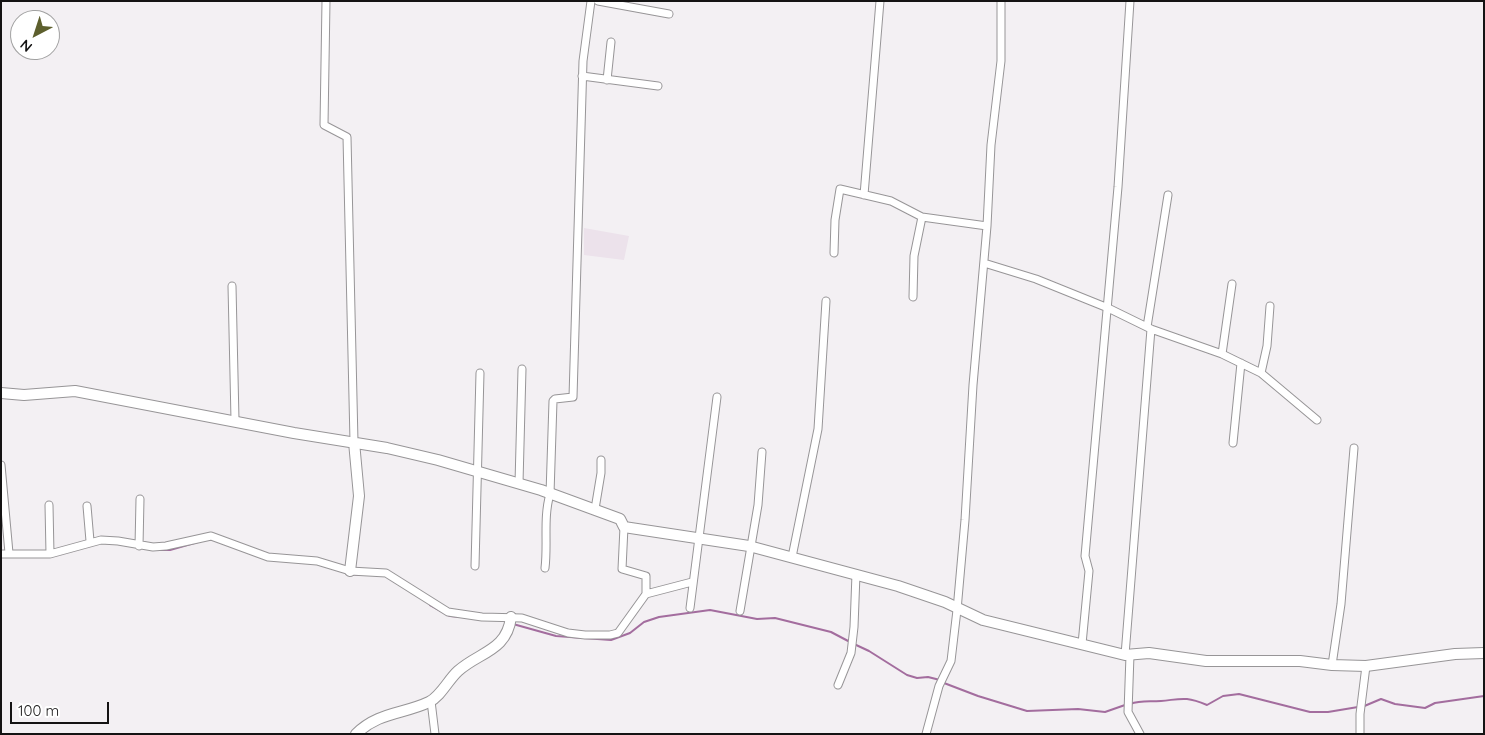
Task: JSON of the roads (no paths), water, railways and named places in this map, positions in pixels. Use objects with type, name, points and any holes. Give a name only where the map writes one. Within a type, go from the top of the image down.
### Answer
[{"type":"street","points":[[326,1],[324,126],[347,136],[354,442],[359,496],[350,572]]},
{"type":"street","points":[[545,568],[548,545],[546,507],[550,494],[554,400],[573,397],[582,76],[591,1]]},
{"type":"street","points":[[598,1],[669,14]]},
{"type":"street","points":[[864,195],[880,1]]},
{"type":"street","points":[[926,734],[939,686],[946,676],[951,661],[957,610],[965,520],[973,376],[987,226],[991,145],[1001,61],[1001,1]]},
{"type":"street","points":[[1082,644],[1089,571],[1085,556],[1108,308],[1130,1]]},
{"type":"street","points":[[607,80],[611,42]]},
{"type":"street","points":[[582,76],[658,86]]},
{"type":"street","points":[[834,253],[835,220],[840,190],[842,189],[891,202],[922,217],[987,226]]},
{"type":"street","points":[[1140,734],[1128,712],[1131,676],[1128,655],[1149,328],[1168,195]]},
{"type":"street","points":[[912,297],[914,256],[922,217]]},
{"type":"street","points":[[984,263],[1036,279],[1108,308],[1149,328],[1222,354],[1261,373],[1317,420]]},
{"type":"street","points":[[1222,354],[1232,284]]},
{"type":"street","points":[[232,286],[235,420]]},
{"type":"street","points":[[792,557],[818,429],[826,301]]},
{"type":"street","points":[[1261,373],[1267,346],[1270,306]]},
{"type":"street","points":[[1232,443],[1240,363]]},
{"type":"street","points":[[519,484],[522,369]]},
{"type":"street","points":[[474,566],[479,472],[480,373]]},
{"type":"street","points":[[1,393],[24,395],[75,391],[235,420],[294,433],[354,442],[438,460],[519,484],[620,519],[624,527],[622,569],[646,576],[646,594]]},
{"type":"street","points":[[690,608],[717,397]]},
{"type":"street","points":[[1332,665],[1341,604],[1354,448]]},
{"type":"street","points":[[740,610],[758,505],[762,452]]},
{"type":"street","points":[[594,509],[601,473],[601,460]]},
{"type":"street","points":[[1,465],[10,553]]},
{"type":"street","points":[[139,546],[140,499]]},
{"type":"street","points":[[49,505],[50,554]]},
{"type":"street","points":[[87,506],[90,541]]},
{"type":"street","points":[[624,527],[750,546],[926,595],[983,620],[1128,655],[1150,653],[1206,661],[1300,661],[1332,665],[1366,666],[1456,654],[1484,653]]},
{"type":"street","points":[[1,554],[50,554],[90,541],[118,540],[139,546],[174,546],[211,536],[262,555],[317,561],[350,572],[386,573],[448,612],[482,617],[522,618],[568,633],[585,635],[610,635],[618,632],[624,626],[636,605],[646,594],[692,582]]},
{"type":"street","points":[[838,685],[851,654],[856,574]]},
{"type":"street","points":[[356,734],[374,720],[431,701],[458,671],[495,648],[510,629],[511,617]]},
{"type":"street","points":[[1360,734],[1360,714],[1366,666]]},
{"type":"street","points":[[431,701],[435,734]]},
{"type":"waterway","points":[[156,550],[170,550],[198,542]]},
{"type":"waterway","points":[[351,574],[364,575]]},
{"type":"waterway","points":[[430,605],[450,616],[462,617]]},
{"type":"waterway","points":[[513,624],[556,636],[611,640],[630,633],[644,622],[659,617],[710,610],[757,619],[775,618],[831,632],[850,642]]},
{"type":"waterway","points":[[854,644],[869,651],[907,675],[940,680]]},
{"type":"waterway","points":[[944,683],[1027,711],[1078,709],[1105,712],[1125,705]]},
{"type":"waterway","points":[[1130,704],[1184,699],[1207,705],[1223,696],[1239,694],[1310,712],[1328,712],[1358,707]]},
{"type":"waterway","points":[[1362,707],[1381,699],[1395,704],[1425,708],[1435,703],[1484,696]]}]
